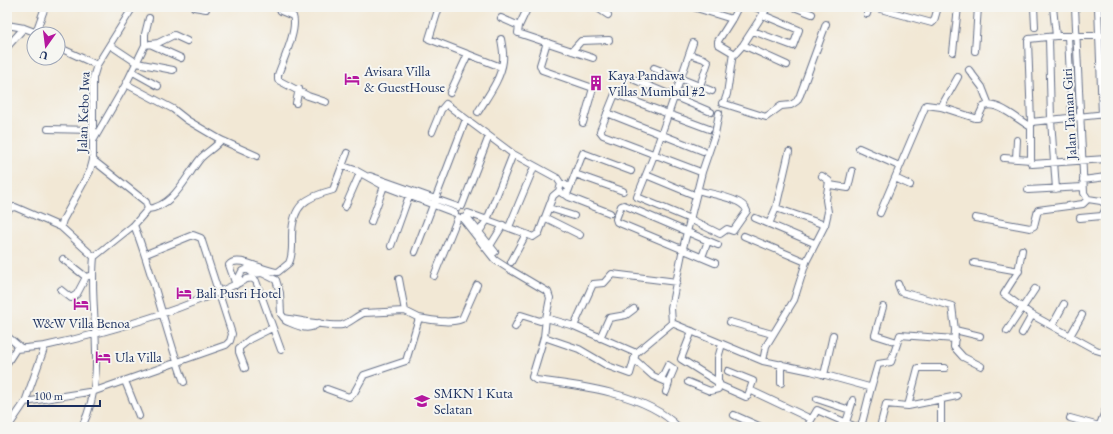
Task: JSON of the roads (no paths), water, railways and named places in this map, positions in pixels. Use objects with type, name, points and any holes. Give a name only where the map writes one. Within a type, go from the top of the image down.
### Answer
[{"type":"street","points":[[40,26],[45,7]]},
{"type":"street","points":[[66,51],[96,65],[133,7]]},
{"type":"street","points":[[194,7],[206,9]]},
{"type":"street","points":[[277,7],[280,11],[293,16],[294,18],[293,31],[277,78],[281,82],[308,96],[326,102]]},
{"type":"street","points":[[439,7],[429,39],[501,67]]},
{"type":"street","points":[[528,7],[518,26],[518,33],[593,58]]},
{"type":"street","points":[[596,7],[608,15]]},
{"type":"street","points":[[693,7],[732,19]]},
{"type":"street","points":[[738,7],[718,41],[718,44],[733,53],[737,53],[765,11]]},
{"type":"street","points":[[753,31],[793,46],[799,30],[765,11],[754,7]]},
{"type":"street","points":[[794,7],[812,14]]},
{"type":"street","points":[[867,14],[869,7]]},
{"type":"street","points":[[873,7],[929,23],[934,21],[938,7]]},
{"type":"street","points":[[953,52],[958,7]]},
{"type":"street","points":[[974,51],[978,7]]},
{"type":"street","points":[[1034,7],[1035,27]]},
{"type":"street","points":[[1053,7],[1056,36]]},
{"type":"street","name":"Jalan Taman Giri","points":[[1075,7],[1084,180],[1083,187]]},
{"type":"street","points":[[880,213],[926,105],[941,107],[978,118],[983,107],[989,104],[1006,110],[1031,124],[1081,116],[1104,115],[1103,36],[1098,7]]},
{"type":"street","points":[[149,18],[144,34],[148,45],[181,58]]},
{"type":"street","points":[[501,18],[518,26]]},
{"type":"street","points":[[733,53],[727,94],[723,103],[766,117],[781,106],[794,103],[800,95],[826,24]]},
{"type":"street","points":[[7,25],[24,28]]},
{"type":"street","points":[[7,47],[24,28]]},
{"type":"street","points":[[92,142],[148,45],[158,43],[174,35],[187,41]]},
{"type":"street","points":[[1103,36],[1056,36],[1028,40],[1032,164],[1106,160]]},
{"type":"street","points":[[1068,36],[1072,118]]},
{"type":"street","points":[[478,112],[490,94],[501,67],[503,60],[501,38]]},
{"type":"street","points":[[1049,38],[1051,120],[1056,189]]},
{"type":"street","points":[[572,51],[581,41],[609,40]]},
{"type":"street","points":[[547,42],[540,65],[541,69],[594,90],[583,123]]},
{"type":"street","points":[[646,175],[695,192],[736,201],[743,205],[747,211],[735,229],[731,231],[727,229],[721,234],[690,219],[637,197],[662,134],[693,43]]},
{"type":"street","points":[[110,45],[137,63],[173,70]]},
{"type":"street","points":[[743,45],[787,65]]},
{"type":"street","points":[[450,93],[468,54]]},
{"type":"street","points":[[689,54],[704,59],[708,62],[700,86]]},
{"type":"street","name":"Jalan Kebo Iwa","points":[[61,227],[90,171],[93,160],[93,78],[96,65]]},
{"type":"street","points":[[654,68],[712,91]]},
{"type":"street","points":[[970,70],[982,87],[989,104]]},
{"type":"street","points":[[133,72],[158,86]]},
{"type":"street","points":[[941,107],[958,77]]},
{"type":"street","points":[[635,80],[711,112]]},
{"type":"street","points":[[126,84],[173,109],[187,120],[221,140],[257,156]]},
{"type":"street","points":[[296,103],[299,90]]},
{"type":"street","points":[[698,170],[603,135],[600,131],[613,96],[617,94],[709,129]]},
{"type":"street","points":[[432,132],[445,104],[512,154],[557,178],[562,190],[569,197],[610,213]]},
{"type":"street","points":[[607,113],[702,151]]},
{"type":"street","points":[[544,336],[579,349],[608,366],[628,374],[632,372],[635,356],[672,323],[672,308],[695,192],[715,134],[719,113]]},
{"type":"street","points":[[415,252],[466,119]]},
{"type":"street","points":[[48,128],[92,130]]},
{"type":"street","points":[[434,276],[461,213],[489,136]]},
{"type":"street","points":[[61,290],[69,297],[75,296],[89,276],[94,257],[134,225],[148,209],[157,208],[168,201],[201,158],[210,152],[221,140]]},
{"type":"street","points":[[1016,159],[1018,140]]},
{"type":"street","points":[[859,148],[899,166]]},
{"type":"street","points":[[769,224],[776,208],[789,152]]},
{"type":"street","points":[[238,284],[229,265],[234,261],[240,261],[271,272],[278,272],[289,264],[292,247],[292,230],[294,218],[298,208],[314,195],[333,190],[344,166],[347,153]]},
{"type":"street","points":[[344,166],[461,213],[506,226],[533,237],[537,235],[546,218],[553,196],[562,190],[564,184],[568,187],[575,174],[582,154],[585,153],[631,171]]},
{"type":"street","points":[[479,232],[487,220],[512,154]]},
{"type":"street","points":[[1004,158],[1031,160]]},
{"type":"street","name":"Jalan Kebo Iwa","points":[[93,160],[100,168],[146,202],[148,209]]},
{"type":"street","points":[[490,246],[506,226],[534,167]]},
{"type":"street","name":"Jalan Kebo Iwa","points":[[90,171],[100,168]]},
{"type":"street","points":[[830,185],[848,188],[852,171]]},
{"type":"street","points":[[360,173],[384,186],[410,193]]},
{"type":"street","points":[[345,207],[360,173]]},
{"type":"street","points":[[575,174],[623,191]]},
{"type":"street","points":[[763,361],[766,346],[794,300],[806,262],[814,243],[825,225],[828,212],[826,200],[830,185],[829,181],[822,176]]},
{"type":"street","points":[[1084,180],[1106,177]]},
{"type":"street","points":[[895,178],[910,185]]},
{"type":"street","points":[[371,222],[384,186]]},
{"type":"street","points":[[1028,190],[1083,187],[1084,195],[1088,199],[1100,201],[1106,207],[1102,216],[1080,218]]},
{"type":"street","points":[[390,246],[410,193]]},
{"type":"street","points":[[975,218],[1030,228],[1034,226],[1038,210],[1083,204],[1088,199]]},
{"type":"street","points":[[715,263],[683,248],[617,222],[616,219],[621,206],[624,205],[718,245]]},
{"type":"street","points":[[7,212],[10,208],[15,207],[61,227],[94,257]]},
{"type":"street","points":[[549,208],[574,216]]},
{"type":"street","points":[[776,208],[825,225]]},
{"type":"street","points":[[461,213],[479,232],[502,264]]},
{"type":"street","points":[[461,213],[495,260],[548,292],[550,298],[544,336],[532,377],[536,380],[590,388],[636,400],[672,421],[678,427]]},
{"type":"street","points":[[546,218],[580,235]]},
{"type":"street","points":[[755,218],[814,243]]},
{"type":"street","points":[[134,225],[146,254],[162,313],[184,382]]},
{"type":"street","points":[[511,262],[526,234]]},
{"type":"street","points":[[25,402],[95,391],[226,345],[230,341],[232,334],[201,238],[198,236],[183,238],[146,254]]},
{"type":"street","points":[[744,236],[806,262]]},
{"type":"street","points":[[702,257],[708,241]]},
{"type":"street","points":[[87,251],[103,250]]},
{"type":"street","points":[[1022,250],[1018,270],[1004,293],[1032,315],[1070,336],[1106,353]]},
{"type":"street","points":[[63,259],[89,276],[97,335],[95,391],[82,427]]},
{"type":"street","points":[[974,263],[1018,270]]},
{"type":"street","points":[[238,284],[242,271],[247,269],[254,274],[262,273],[272,277],[279,284],[280,311],[284,318],[334,326],[342,324],[364,313],[405,311],[419,318],[440,321],[456,321],[462,319],[477,285]]},
{"type":"street","points":[[574,326],[594,283],[604,283],[611,275],[677,282]]},
{"type":"street","points":[[7,363],[14,351],[21,348],[45,346],[97,335],[218,293],[252,278],[256,281],[281,350]]},
{"type":"street","points":[[399,279],[405,311]]},
{"type":"street","points":[[898,284],[901,292],[952,306],[955,330],[954,347],[958,353],[981,366]]},
{"type":"street","points":[[1007,331],[1035,288]]},
{"type":"street","points":[[1052,326],[1064,304]]},
{"type":"street","points":[[883,307],[875,335],[897,342]]},
{"type":"street","points":[[600,338],[609,318],[626,314],[634,309]]},
{"type":"street","points":[[1070,336],[1082,314]]},
{"type":"street","points":[[515,327],[521,315],[540,321],[546,318],[574,326],[635,356],[651,375],[668,383]]},
{"type":"street","points":[[1022,333],[1032,315]]},
{"type":"street","points":[[327,389],[349,397],[354,393],[364,375],[406,361],[419,318]]},
{"type":"street","points":[[730,322],[772,334]]},
{"type":"street","points":[[672,323],[763,361],[782,364],[865,385],[870,388]]},
{"type":"street","points":[[245,368],[238,352],[239,348],[250,339],[272,328]]},
{"type":"street","points":[[955,330],[980,336]]},
{"type":"street","points":[[692,331],[681,359],[719,384],[746,397],[748,396],[752,391],[753,381],[728,371]]},
{"type":"street","points":[[824,375],[833,335]]},
{"type":"street","points":[[861,427],[870,388],[878,364],[891,362],[897,342],[901,335],[955,339]]},
{"type":"street","points":[[7,336],[21,348]]},
{"type":"street","points":[[688,382],[710,391],[716,390],[719,384],[718,358],[722,344]]},
{"type":"street","points":[[8,427],[25,402],[45,346]]},
{"type":"street","points":[[781,383],[782,364]]},
{"type":"street","points":[[660,380],[668,365],[674,368],[666,392]]},
{"type":"street","points":[[908,406],[916,370],[919,367],[945,368]]},
{"type":"street","points":[[124,381],[139,416]]},
{"type":"street","points":[[752,391],[811,420]]},
{"type":"street","points":[[880,427],[886,404],[908,406],[957,396]]},
{"type":"street","points":[[817,399],[850,410]]},
{"type":"street","points":[[846,422],[853,400]]},
{"type":"street","points":[[941,400],[941,426]]},
{"type":"street","points":[[807,427],[817,410],[856,427]]},
{"type":"street","points":[[1070,418],[1099,427],[1106,413]]},
{"type":"street","points":[[734,415],[761,427]]},
{"type":"street","points":[[669,427],[672,421]]},
{"type":"place","name":"Avisara Villa & GuestHouse","points":[[352,79]]},
{"type":"place","name":"Kaya Pandawa Villas Mumbul #2","points":[[596,83]]},
{"type":"place","name":"Bali Pusri Hotel","points":[[184,293]]},
{"type":"place","name":"W&W Villa Benoa","points":[[81,304]]},
{"type":"place","name":"Ula Villa","points":[[103,357]]},
{"type":"place","name":"SMKN 1 Kuta Selatan","points":[[422,401]]}]
